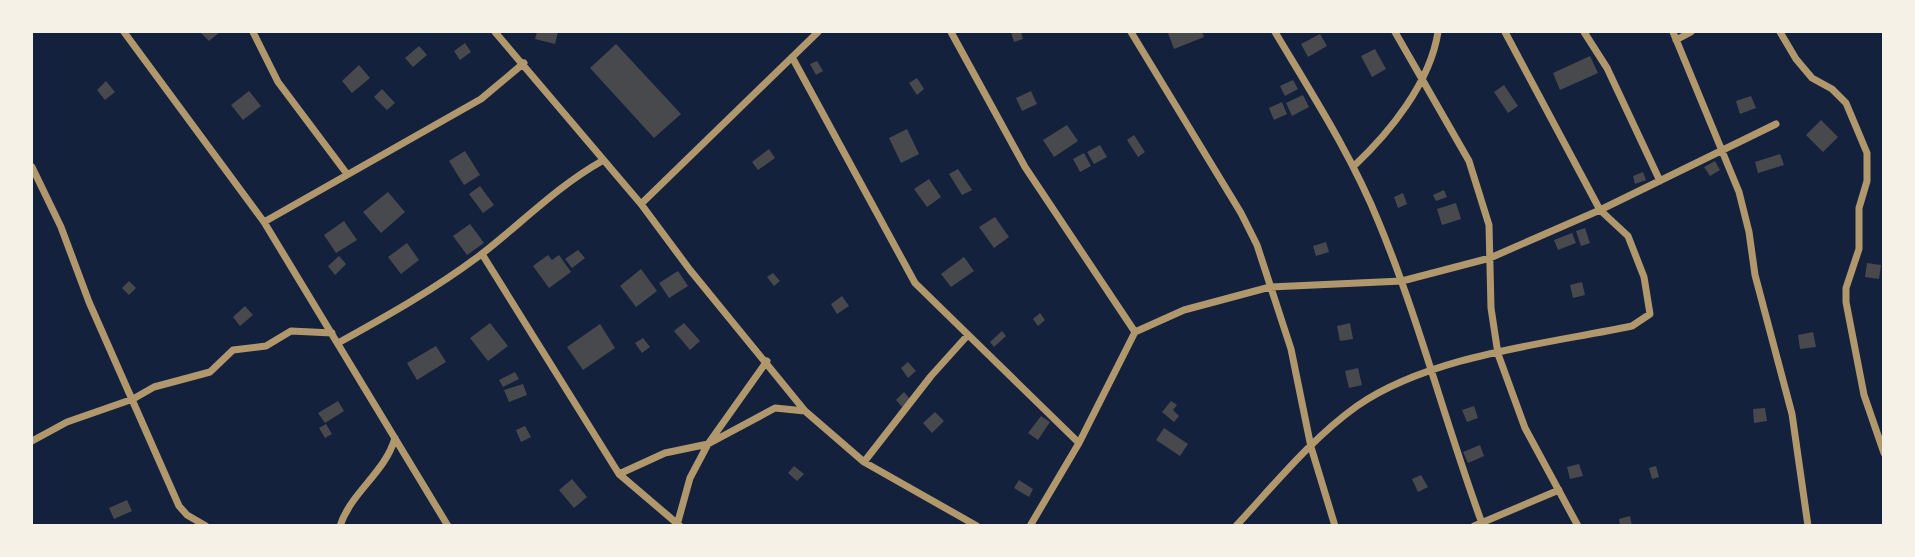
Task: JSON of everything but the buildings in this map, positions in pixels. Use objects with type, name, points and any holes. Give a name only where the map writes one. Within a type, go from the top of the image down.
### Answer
[{"type":"street","points":[[124,32],[264,222],[448,526]]},
{"type":"street","points":[[253,32],[278,82],[347,174]]},
{"type":"street","points":[[495,32],[641,204],[690,270],[805,411],[864,462],[977,526]]},
{"type":"street","points":[[641,204],[817,32]]},
{"type":"street","points":[[951,32],[1026,167],[1135,332]]},
{"type":"street","points":[[1130,32],[1241,213],[1270,287],[1299,379],[1311,447],[1335,526]]},
{"type":"street","points":[[1276,32],[1354,166],[1402,281],[1457,457],[1482,523]]},
{"type":"street","points":[[1395,32],[1420,79],[1452,127],[1469,161],[1489,225],[1491,308],[1498,354],[1517,409],[1578,526]]},
{"type":"street","points":[[1354,166],[1385,137],[1420,79],[1438,32]]},
{"type":"street","points":[[1236,526],[1311,447],[1356,407],[1378,393],[1432,370],[1632,326],[1650,314],[1644,277],[1628,236],[1600,210],[1505,32]]},
{"type":"street","points":[[1584,32],[1607,68],[1660,181]]},
{"type":"street","points":[[1673,32],[1739,192],[1749,232],[1755,275],[1792,414],[1808,526]]},
{"type":"street","points":[[1676,40],[1691,32]]},
{"type":"street","points":[[1780,32],[1796,59],[1812,78],[1832,89],[1846,103],[1867,153],[1867,181],[1859,208],[1859,249],[1846,288],[1846,302],[1864,395],[1884,453]]},
{"type":"street","points":[[792,57],[915,283],[1079,443]]},
{"type":"street","points":[[264,222],[481,99],[524,63]]},
{"type":"street","points":[[1030,526],[1079,443],[1135,332],[1184,310],[1270,287],[1402,281],[1490,258],[1600,210],[1776,124]]},
{"type":"street","points":[[338,343],[416,300],[482,254],[545,199],[602,161]]},
{"type":"street","points":[[32,167],[61,227],[179,506],[187,515],[206,526]]},
{"type":"street","points":[[482,254],[619,474],[678,525],[690,478],[708,444],[766,361]]},
{"type":"street","points":[[32,440],[67,422],[133,399],[154,387],[210,372],[233,351],[266,346],[291,331],[332,333]]},
{"type":"street","points":[[864,462],[931,376],[967,336]]},
{"type":"street","points":[[619,474],[665,453],[708,444],[775,408],[805,411]]},
{"type":"street","points":[[340,526],[344,512],[388,460],[395,438]]},
{"type":"street","points":[[1474,526],[1559,490]]}]
